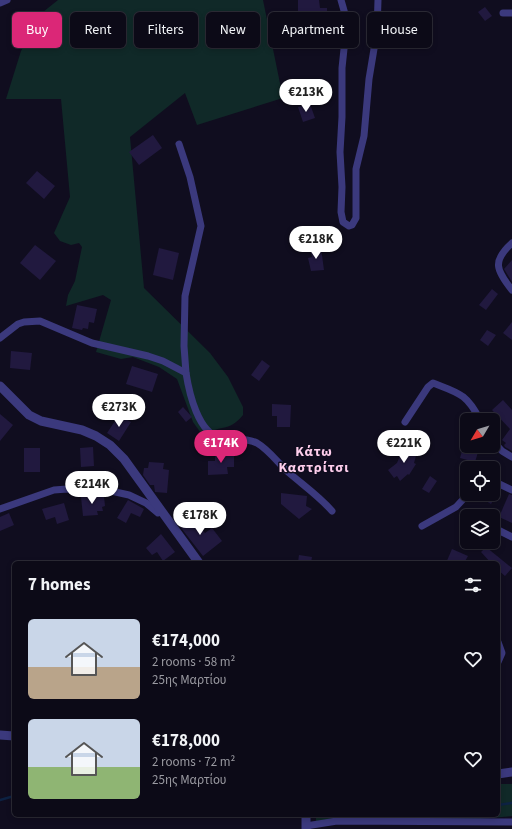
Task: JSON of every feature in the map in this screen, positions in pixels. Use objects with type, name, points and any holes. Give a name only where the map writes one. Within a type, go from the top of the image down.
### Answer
[{"type":"street","points":[[0,3],[7,0]]},
{"type":"street","points":[[341,0],[346,25],[340,152],[342,187],[341,212],[344,222],[349,226],[352,225],[356,218],[356,169],[364,136],[369,79],[377,31],[378,0]]},
{"type":"street","points":[[503,13],[512,14]]},
{"type":"street","points":[[179,144],[190,177],[201,226],[185,296],[184,346],[186,373],[190,396],[196,411],[204,425],[221,438],[245,439],[258,444],[289,473],[322,500],[332,511]]},
{"type":"street","points":[[512,243],[502,253],[498,265],[500,274],[512,290]]},
{"type":"street","points":[[0,338],[18,324],[40,321],[92,344],[148,356],[163,361],[186,373]]},
{"type":"street","points":[[405,422],[428,387],[433,383],[462,395],[472,404],[476,413]]},
{"type":"street","points":[[0,386],[29,415],[41,421],[82,430],[110,445],[124,459],[197,561]]},
{"type":"street","points":[[500,449],[512,457]]},
{"type":"street","points":[[500,484],[512,490]]},
{"type":"street","points":[[0,509],[54,490],[66,489],[111,491],[128,495],[146,503],[158,512],[161,512]]},
{"type":"street","points":[[422,526],[456,508],[462,501]]},
{"type":"street","points":[[500,531],[512,537]]},
{"type":"street","points":[[500,648],[502,653],[500,658]]},
{"type":"street","points":[[0,735],[12,736]]},
{"type":"street","points":[[500,774],[512,772]]},
{"type":"street","points":[[306,827],[337,821],[512,822]]},
{"type":"green space","points":[[58,0],[263,0],[268,24],[268,48],[273,48],[283,98],[197,125],[185,93],[130,137],[144,288],[210,353],[228,377],[243,407],[243,415],[233,424],[208,432],[203,436],[193,422],[177,379],[159,367],[133,357],[121,359],[96,352],[111,300],[103,295],[66,306],[68,295],[75,281],[82,247],[79,243],[71,245],[60,241],[54,233],[70,197],[61,99],[6,99],[23,48],[62,48],[62,12],[43,12]]},
{"type":"green space","points":[[500,784],[512,784],[512,816],[481,819],[316,821],[316,817],[500,817]]},
{"type":"building","points":[[298,0],[319,0],[320,8],[327,8],[327,12],[298,12]]},
{"type":"building","points":[[485,7],[492,16],[485,21],[478,12]]},
{"type":"building","points":[[310,104],[315,118],[303,122],[298,107]]},
{"type":"building","points":[[153,135],[162,148],[139,165],[129,152]]},
{"type":"building","points":[[37,171],[55,186],[44,199],[26,183]]},
{"type":"building","points":[[35,245],[56,261],[40,280],[20,263]]},
{"type":"building","points":[[159,248],[179,253],[173,280],[153,275]]},
{"type":"building","points":[[321,248],[324,270],[311,271],[308,258],[312,257],[310,250]]},
{"type":"building","points":[[512,260],[512,282],[504,269]]},
{"type":"building","points":[[492,289],[498,294],[486,310],[479,305]]},
{"type":"building","points":[[77,305],[97,309],[94,323],[89,322],[88,329],[83,328],[82,330],[72,328]]},
{"type":"building","points":[[512,322],[512,340],[503,333]]},
{"type":"building","points":[[487,330],[496,335],[488,346],[480,340]]},
{"type":"building","points":[[11,351],[32,353],[30,370],[10,368]]},
{"type":"building","points":[[262,360],[270,366],[259,381],[251,375]]},
{"type":"building","points":[[132,366],[158,374],[152,392],[126,384]]},
{"type":"building","points":[[503,400],[512,410],[512,451],[505,447],[504,445],[506,443],[502,440],[510,429],[500,418],[500,413],[495,413],[492,410]]},
{"type":"building","points":[[272,404],[291,405],[290,427],[277,427],[277,416],[272,416]]},
{"type":"building","points":[[183,407],[192,417],[186,422],[178,412]]},
{"type":"building","points":[[0,414],[13,425],[0,441]]},
{"type":"building","points":[[119,415],[131,422],[119,441],[107,433]]},
{"type":"building","points":[[404,446],[413,449],[413,454],[416,456],[414,463],[416,464],[409,475],[408,474],[400,481],[397,476],[394,478],[388,470],[397,463]]},
{"type":"building","points":[[93,447],[94,466],[81,467],[80,448]]},
{"type":"building","points":[[24,448],[40,448],[40,472],[24,472]]},
{"type":"building","points":[[234,453],[234,467],[227,467],[228,474],[208,475],[208,461],[215,461],[215,454]]},
{"type":"building","points":[[461,453],[478,453],[475,461],[460,458]]},
{"type":"building","points":[[149,462],[164,463],[163,469],[169,470],[167,493],[155,492],[154,485],[150,485],[143,475],[144,468],[148,468]]},
{"type":"building","points":[[430,476],[437,481],[429,493],[422,489]]},
{"type":"building","points":[[281,493],[307,496],[306,506],[312,509],[299,519],[281,504]]},
{"type":"building","points":[[509,494],[512,495],[512,523],[500,517]]},
{"type":"building","points":[[104,496],[105,506],[102,507],[103,511],[97,511],[98,515],[83,516],[81,497]]},
{"type":"building","points":[[128,500],[144,509],[140,517],[131,513],[126,523],[117,518]]},
{"type":"building","points":[[64,503],[69,520],[57,524],[55,517],[46,520],[42,509]]},
{"type":"building","points":[[9,513],[14,525],[0,531],[0,517]]},
{"type":"building","points":[[190,516],[205,533],[212,528],[222,541],[203,556],[178,524]]},
{"type":"building","points":[[161,534],[175,552],[163,561],[157,552],[152,555],[146,548]]},
{"type":"building","points":[[452,549],[468,556],[465,561],[447,561]]},
{"type":"building","points":[[484,549],[488,549],[512,568],[505,576],[500,572],[500,561],[489,561],[481,552]]},
{"type":"building","points":[[299,555],[312,557],[311,561],[298,561]]},
{"type":"waterway","points":[[0,800],[12,797]]},
{"type":"waterway","points":[[500,805],[512,803]]},
{"type":"district","name":"Κάτω Καστρίτσι","points":[[314,460]]}]
